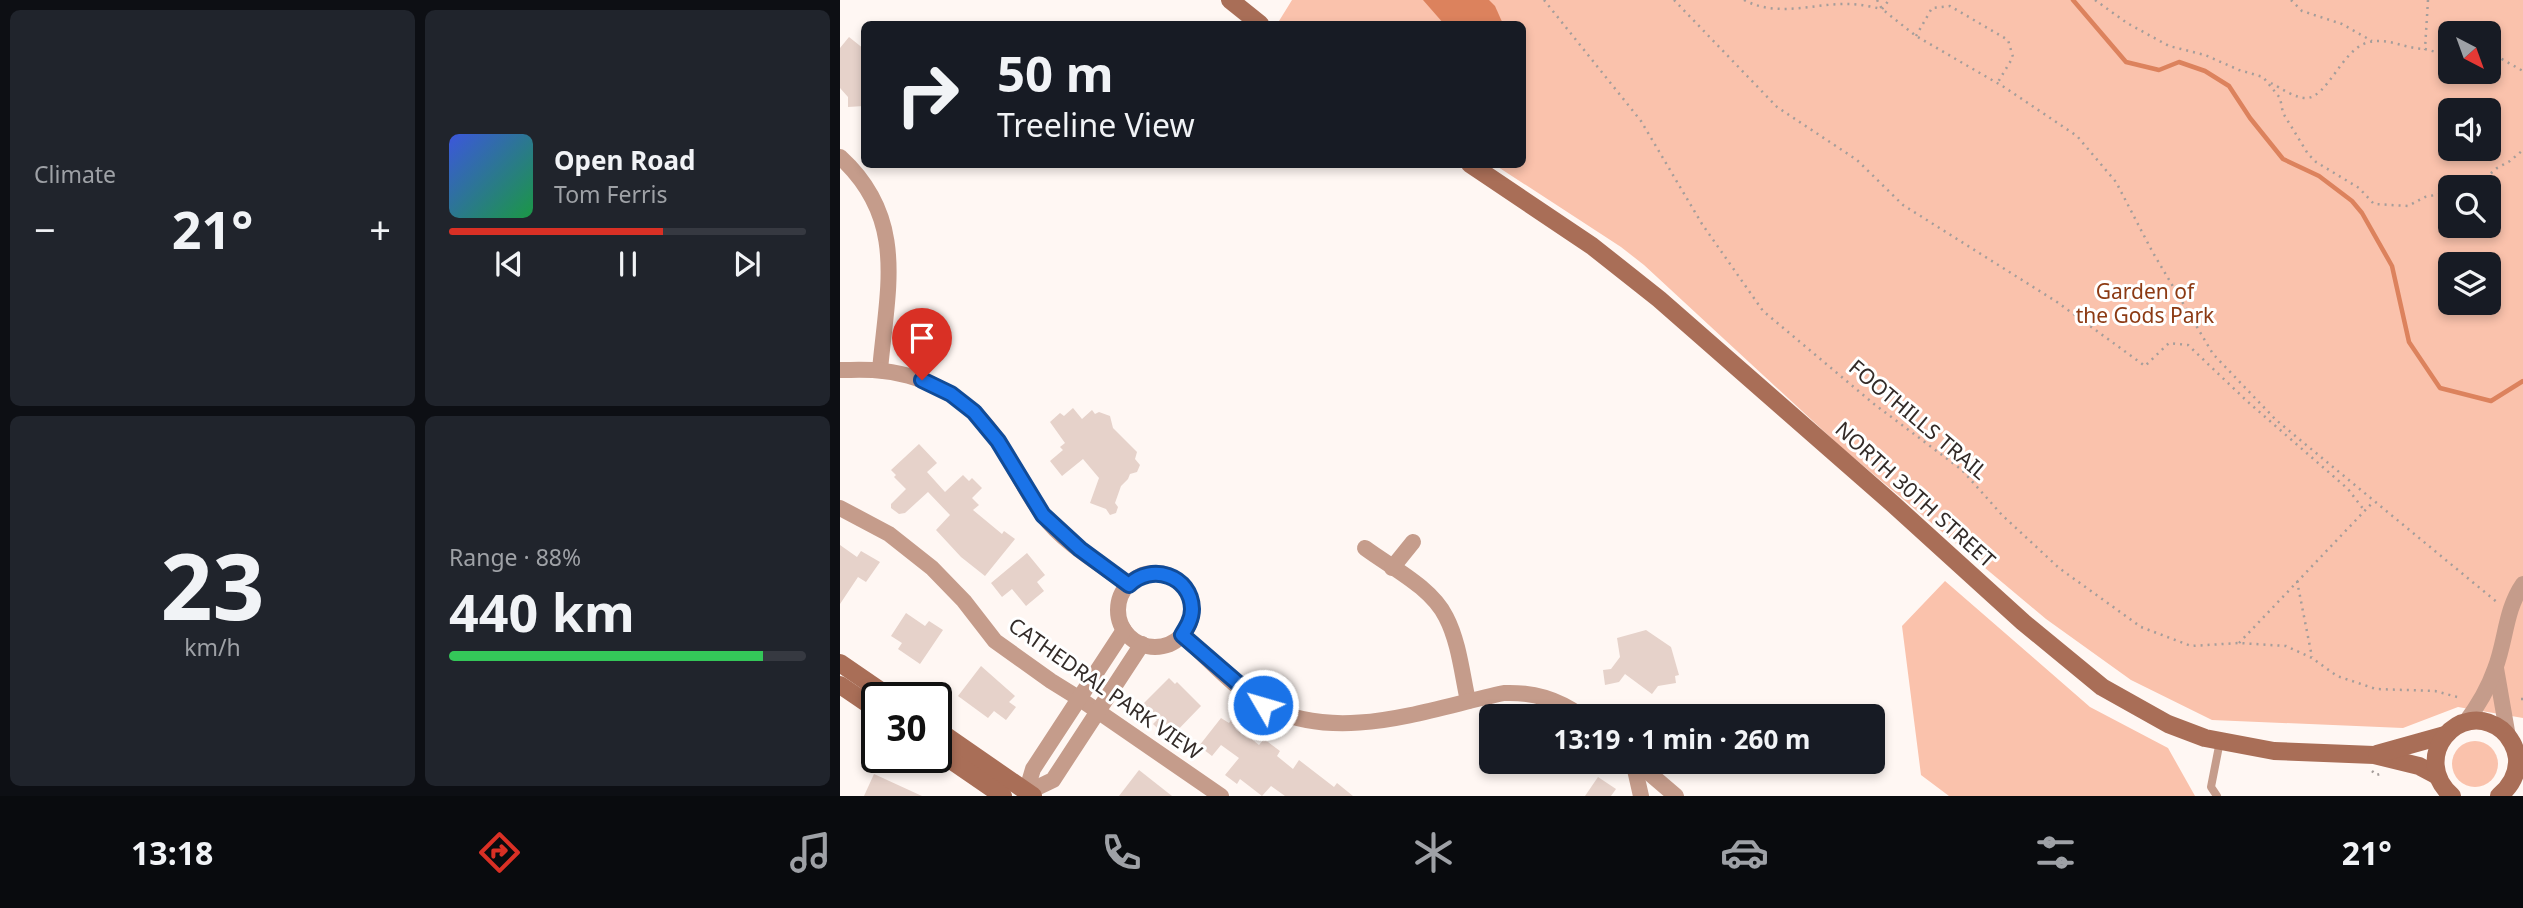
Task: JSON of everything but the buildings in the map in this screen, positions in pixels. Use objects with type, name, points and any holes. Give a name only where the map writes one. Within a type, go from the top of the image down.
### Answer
[{"type":"main road","points":[[1230,0],[1256,21]]},
{"type":"main road","name":"NORTH 30TH STREET","points":[[1476,168],[1592,246],[1659,299],[2079,670],[2102,687],[2189,733],[2274,751],[2374,755],[2419,766],[2437,775]]},
{"type":"main road","points":[[840,663],[868,682]]},
{"type":"main road","points":[[840,685],[861,699]]},
{"type":"main road","points":[[2465,723],[2481,721],[2494,725],[2508,737],[2516,754],[2520,767],[2514,779],[2499,796]]},
{"type":"main road","name":"NORTH 30TH STREET","points":[[2374,755],[2445,735],[2465,723]]},
{"type":"main road","points":[[2445,735],[2434,761],[2443,788],[2452,796]]},
{"type":"main road","points":[[952,740],[1029,795]]},
{"type":"main road","points":[[952,761],[1003,796]]},
{"type":"street","points":[[840,157],[865,184],[884,222],[889,244],[890,262],[880,370]]},
{"type":"street","points":[[840,370],[902,373],[922,380],[964,403],[987,425],[1043,515],[1080,549],[1129,585]]},
{"type":"street","name":"CATHEDRAL PARK VIEW","points":[[840,508],[888,534],[932,568],[964,601],[995,641],[1221,796]]},
{"type":"street","points":[[1392,568],[1413,542]]},
{"type":"street","points":[[1365,548],[1429,594],[1445,615],[1454,640],[1468,701]]},
{"type":"street","points":[[1163,573],[1182,584],[1188,593],[1192,609],[1190,622],[1182,635],[1166,645],[1156,646],[1142,644],[1129,636],[1124,630],[1118,610],[1120,597],[1129,585],[1146,574],[1163,573]]},
{"type":"street","points":[[2465,723],[2481,701],[2496,668],[2509,612],[2523,584]]},
{"type":"street","points":[[1029,795],[1033,769],[1124,630]]},
{"type":"street","points":[[1182,635],[1263,705],[1298,719],[1339,725],[1372,722],[1504,693],[1523,692],[1562,704]]},
{"type":"street","points":[[1029,795],[1053,780],[1142,644]]},
{"type":"street","points":[[2496,668],[2508,737]]},
{"type":"street","points":[[1052,739],[1073,752]]},
{"type":"street","points":[[1637,774],[1641,796]]},
{"type":"street","points":[[1650,774],[1676,796]]},
{"type":"lane","points":[[2217,796],[2211,787],[2220,741]]},
{"type":"path","name":"FOOTHILLS TRAIL","points":[[1544,0],[1641,121],[1702,224],[1763,311],[1874,404],[1962,470],[2002,514],[2059,568],[2141,627],[2191,646],[2239,643],[2286,646],[2312,658],[2337,676],[2376,689],[2435,691],[2461,698]]},
{"type":"path","points":[[1674,0],[1777,107],[1857,160],[1903,205],[2057,302],[2145,366],[2169,343],[2188,345],[2248,402],[2348,489],[2364,510]]},
{"type":"path","points":[[1744,0],[1756,6],[1793,10],[1848,4],[1882,9]]},
{"type":"path","points":[[1878,0],[1882,9],[1916,36],[1997,83],[2077,136],[2116,182],[2152,251],[2213,354],[2276,420],[2509,612]]},
{"type":"path","points":[[1882,9],[1889,0]]},
{"type":"path","points":[[2095,0],[2127,23],[2169,46],[2205,55],[2263,77],[2280,98],[2283,113],[2301,147],[2316,162],[2359,188],[2374,204],[2408,206],[2425,197],[2438,194]]},
{"type":"path","points":[[2291,0],[2302,11],[2342,24],[2372,41]]},
{"type":"path","points":[[2425,49],[2428,0]]},
{"type":"path","points":[[1916,36],[1932,8],[1950,6],[2008,40],[2013,57],[1997,83]]},
{"type":"path","points":[[2268,82],[2304,98],[2311,98],[2348,55],[2363,44],[2372,41],[2391,42],[2438,53]]},
{"type":"path","points":[[2501,59],[2523,72]]},
{"type":"path","points":[[2489,175],[2523,150]]},
{"type":"path","points":[[2239,643],[2375,500]]},
{"type":"path","points":[[2297,581],[2312,658]]},
{"type":"green space","name":"Garden of the Gods Park","points":[[1292,0],[2523,0],[2523,718],[2458,707],[2403,728],[2212,720],[2131,680],[2046,619],[1842,448],[1644,265],[1621,247],[1500,168],[1526,168],[1526,21],[1279,21]]},
{"type":"green space","points":[[1945,581],[2090,707],[2168,748],[2195,796],[1949,796],[1921,775],[1902,626]]},
{"type":"green space","points":[[2475,741],[2492,747],[2498,764],[2492,781],[2475,787],[2458,781],[2452,764],[2458,747]]},
{"type":"shaded area","points":[[1423,0],[1489,0],[1502,21],[1441,21]]},
{"type":"waterway","points":[[2073,0],[2126,62],[2159,70],[2179,62],[2205,71],[2229,86],[2250,118],[2283,159],[2319,176],[2352,201],[2362,213],[2392,266],[2409,342],[2440,388],[2491,401],[2523,381]]},
{"type":"route","points":[[922,380],[964,403],[987,425],[1043,515],[1080,549],[1129,585],[1146,574],[1163,573],[1182,584],[1188,593],[1192,609],[1190,622],[1182,635],[1263,705]]}]
